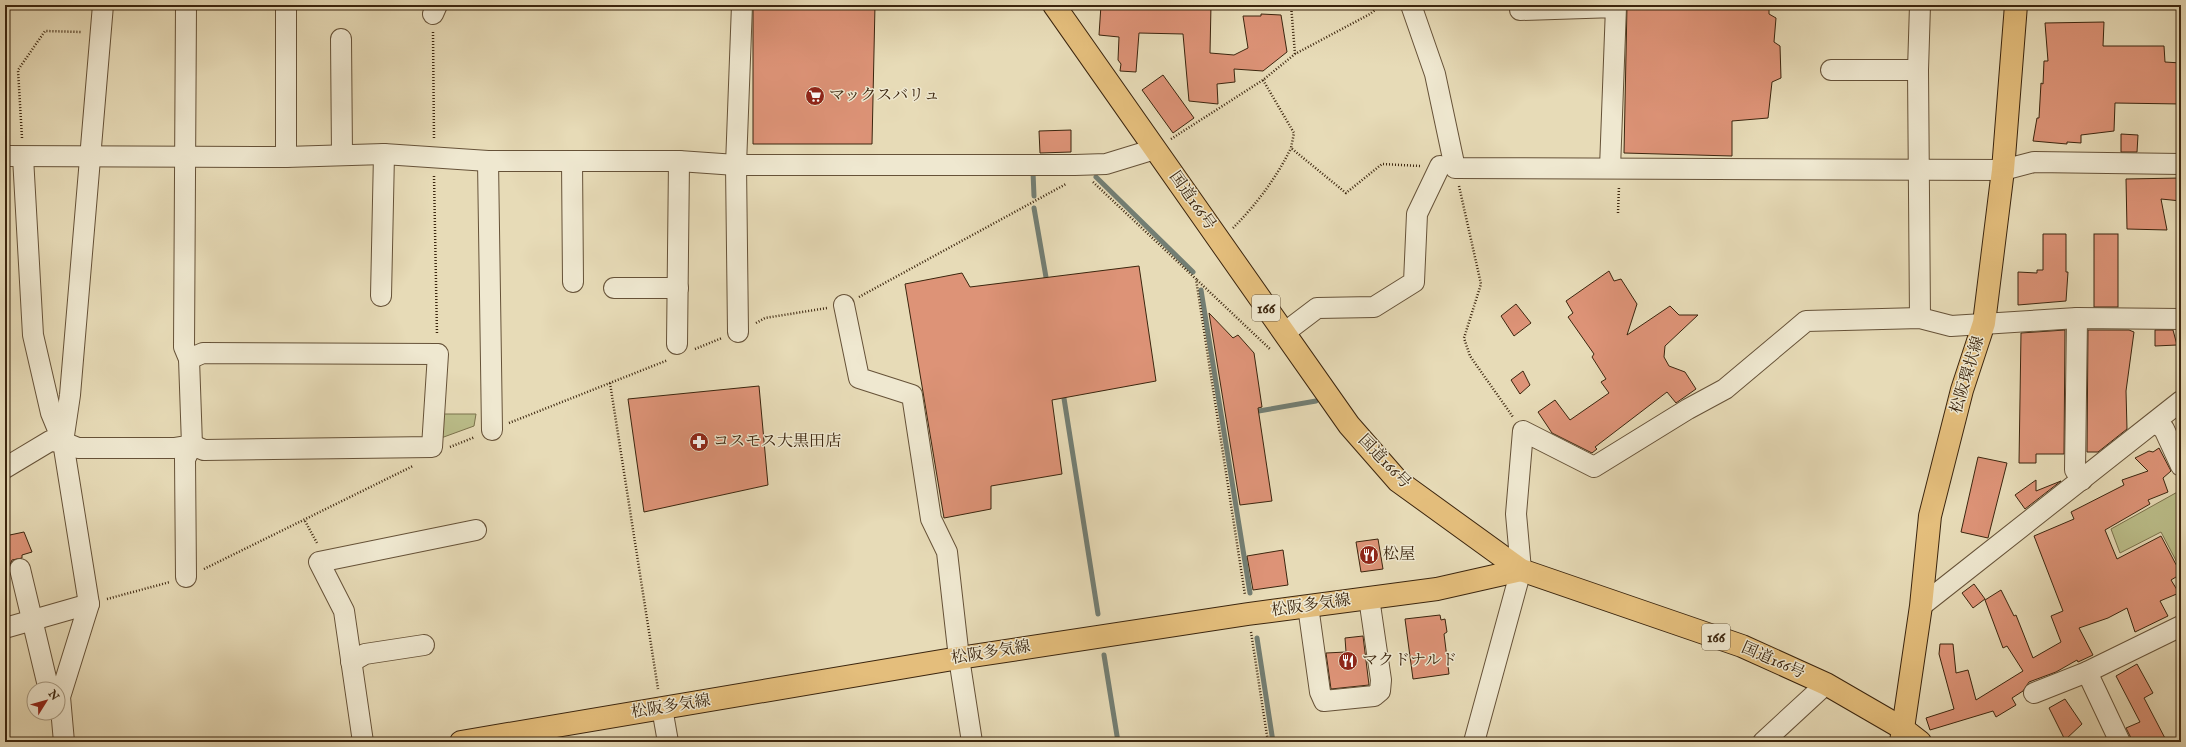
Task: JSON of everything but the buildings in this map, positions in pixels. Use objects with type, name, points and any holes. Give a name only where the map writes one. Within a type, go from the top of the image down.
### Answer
[{"type":"main road","name":"国道166号","points":[[1054,5],[1349,425],[1398,481],[1521,570],[1742,646],[1826,684],[1901,735],[1920,742]]},
{"type":"main road","name":"松阪環状線","points":[[1901,735],[1921,606],[1930,516],[1962,390],[1984,323],[2003,170],[2016,5]]},
{"type":"main road","name":"松阪多気線","points":[[461,742],[660,699],[959,658],[1248,614],[1437,589],[1521,570]]},
{"type":"street","points":[[63,442],[70,395],[103,5]]},
{"type":"street","points":[[186,5],[184,347],[189,359],[192,444],[185,459],[186,577]]},
{"type":"street","points":[[286,5],[286,157]]},
{"type":"street","points":[[738,332],[736,165],[742,5]]},
{"type":"street","points":[[1287,337],[1317,308],[1374,307],[1414,282],[1416,214],[1448,167],[1436,74],[1411,5]]},
{"type":"street","points":[[1520,5],[1520,10],[1616,7],[1615,168]]},
{"type":"street","points":[[1920,5],[1918,70],[1920,169],[1920,318]]},
{"type":"street","points":[[341,39],[342,155]]},
{"type":"street","points":[[1831,70],[1918,70]]},
{"type":"street","points":[[61,681],[89,604],[63,442],[51,413],[33,335],[14,156],[286,157],[384,154],[488,161],[679,161],[736,165],[1079,169],[1106,164],[1155,149]]},
{"type":"street","points":[[381,296],[384,154]]},
{"type":"street","points":[[488,161],[492,430]]},
{"type":"street","points":[[572,161],[573,282]]},
{"type":"street","points":[[679,161],[678,288],[680,351]]},
{"type":"street","points":[[1448,167],[2003,170],[2034,162],[2181,164]]},
{"type":"street","points":[[614,288],[678,288]]},
{"type":"street","points":[[844,305],[859,378],[912,395],[931,519],[947,552],[959,658],[972,742]]},
{"type":"street","points":[[1474,742],[1521,570],[1516,514],[1523,431],[1594,466],[1688,409],[1726,389],[1806,321],[1920,318],[1951,326],[2077,318],[2181,319]]},
{"type":"street","points":[[2077,318],[2075,470],[2082,480]]},
{"type":"street","points":[[5,468],[50,441],[63,442],[78,448],[174,448],[192,444],[204,450],[432,447],[438,354],[203,353],[189,359]]},
{"type":"street","points":[[1921,606],[2181,401]]},
{"type":"street","points":[[2155,423],[2164,429],[2181,466]]},
{"type":"street","points":[[363,742],[344,611],[319,562],[476,530]]},
{"type":"street","points":[[20,569],[47,681]]},
{"type":"street","points":[[1308,606],[1320,692],[1324,701],[1374,696],[1380,691],[1381,680],[1369,598]]},
{"type":"street","points":[[5,628],[89,604]]},
{"type":"street","points":[[2034,693],[2087,672],[2181,626]]},
{"type":"street","points":[[351,662],[365,654],[424,645]]},
{"type":"street","points":[[2087,672],[2120,742]]},
{"type":"street","points":[[1763,742],[1826,684]]},
{"type":"street","points":[[660,699],[668,742]]},
{"type":"street","points":[[61,721],[64,742]]},
{"type":"path","points":[[1291,5],[1295,54]]},
{"type":"path","points":[[1155,149],[1263,80],[1295,54],[1370,14],[1381,5]]},
{"type":"path","points":[[435,9],[434,157],[438,354]]},
{"type":"path","points":[[14,156],[18,70],[45,31],[100,33]]},
{"type":"path","points":[[1220,241],[1241,220],[1269,185],[1282,167],[1291,148],[1294,133],[1263,80]]},
{"type":"path","points":[[1291,148],[1346,192],[1382,164],[1448,167],[1481,284],[1464,338],[1470,356],[1523,431]]},
{"type":"path","points":[[1615,168],[1618,213]]},
{"type":"path","points":[[89,604],[186,577],[305,521],[431,457],[432,447],[443,450],[610,383],[680,351],[738,332],[765,318],[844,305],[1032,204],[1079,169],[1271,350],[1287,337]]},
{"type":"path","points":[[1196,280],[1268,742]]},
{"type":"path","points":[[610,383],[660,699]]},
{"type":"path","points":[[305,521],[326,561]]},
{"type":"green space","points":[[443,414],[476,414],[474,426],[441,438]]},
{"type":"green space","points":[[2181,490],[2181,570],[2161,532],[2120,553],[2111,529]]},
{"type":"waterway","points":[[1033,172],[1034,196]]},
{"type":"waterway","points":[[1096,177],[1193,272]]},
{"type":"waterway","points":[[1034,208],[1047,283]]},
{"type":"waterway","points":[[1201,290],[1250,593]]},
{"type":"waterway","points":[[1063,392],[1098,614]]},
{"type":"waterway","points":[[1253,412],[1316,401]]},
{"type":"waterway","points":[[1257,638],[1273,742]]},
{"type":"waterway","points":[[1104,655],[1118,742]]},
{"type":"place","name":"マックスバリュ","points":[[815,96]]},
{"type":"place","name":"コスモス大黒田店","points":[[699,442]]},
{"type":"place","name":"松屋","points":[[1369,555]]},
{"type":"place","name":"マクドナルド","points":[[1348,661]]}]
